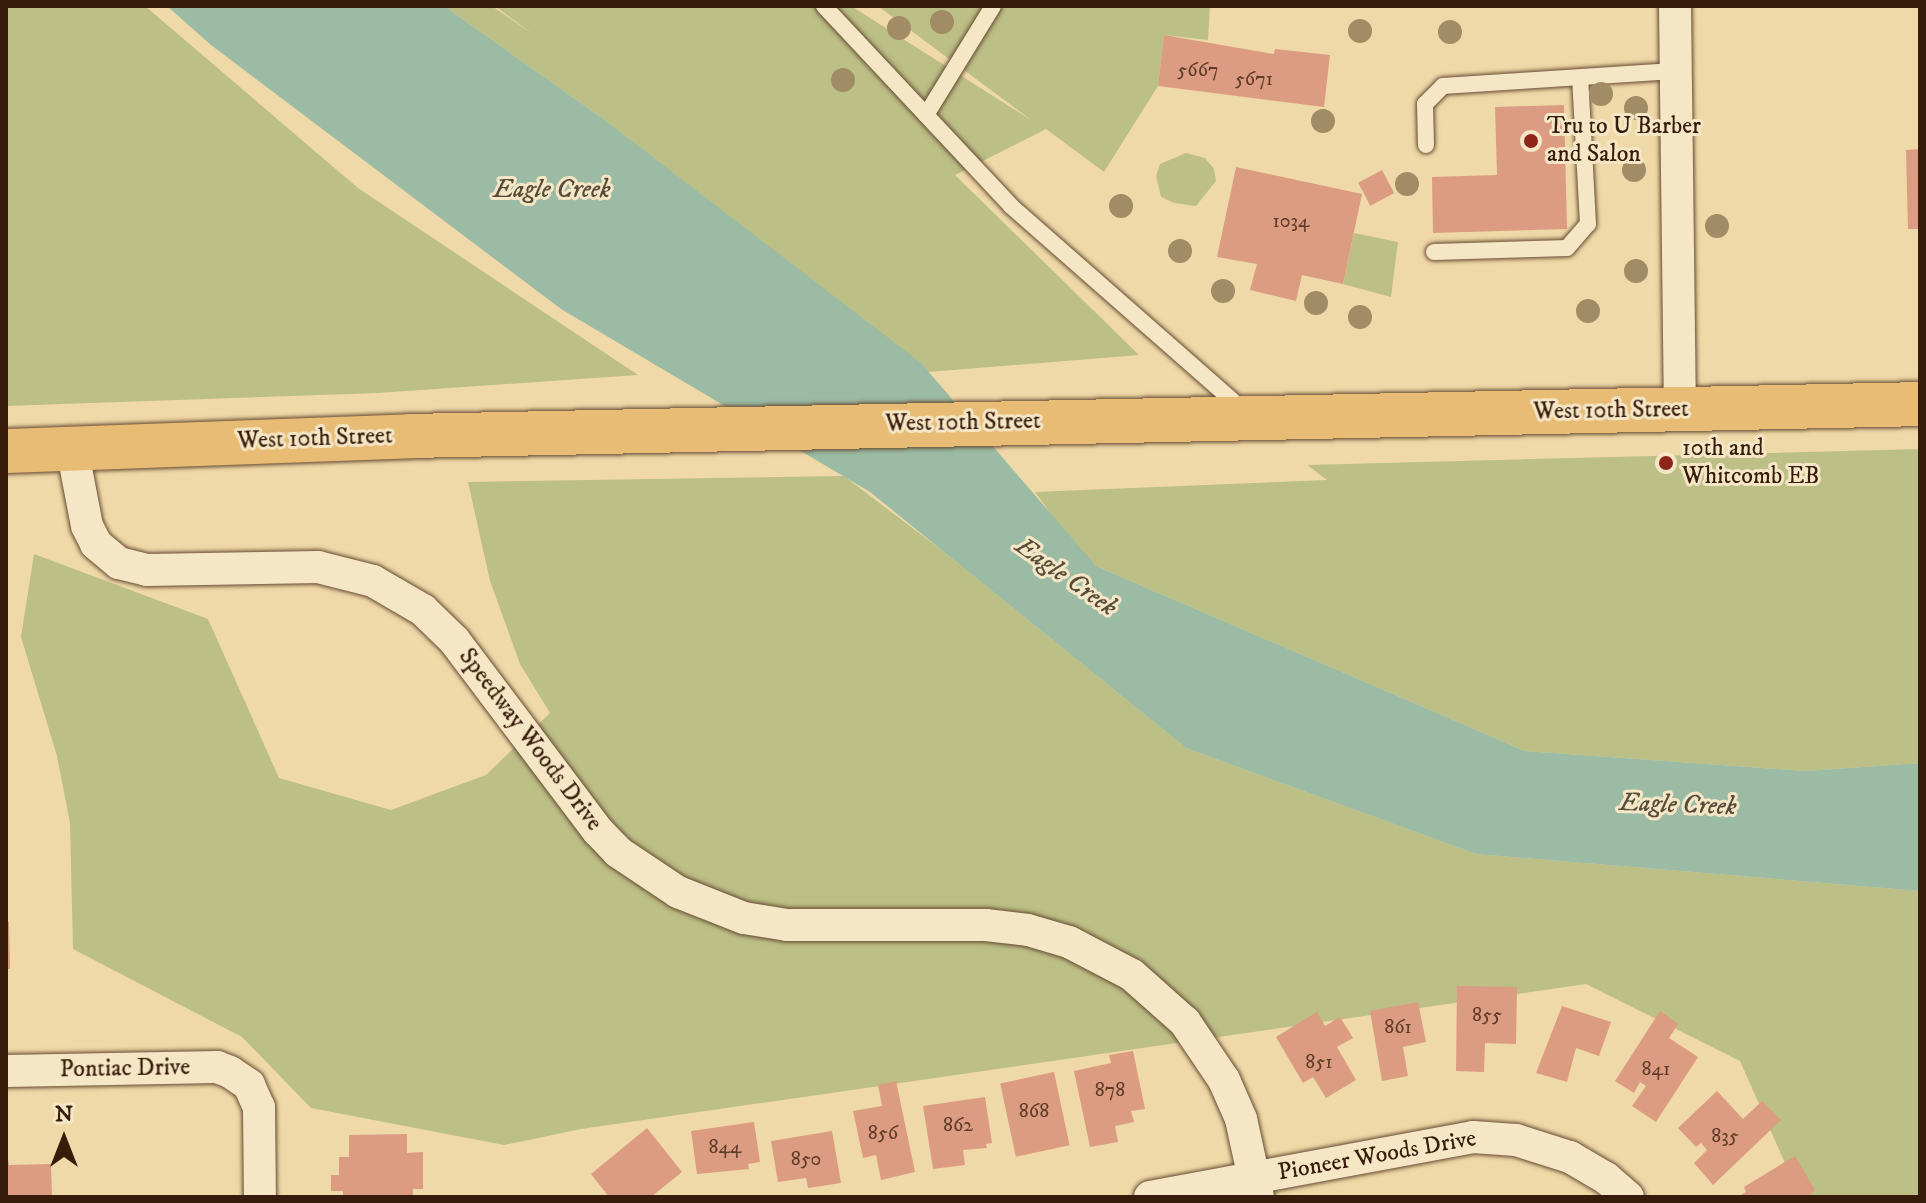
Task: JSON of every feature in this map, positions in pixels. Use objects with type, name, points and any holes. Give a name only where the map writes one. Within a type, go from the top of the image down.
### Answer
[{"type":"main road","name":"West 10th Street","points":[[6,451],[485,434],[1920,404]]},
{"type":"street","points":[[1675,6],[1680,410]]},
{"type":"street","name":"Speedway Woods Drive","points":[[72,448],[87,526],[96,544],[119,563],[147,570],[318,567],[373,581],[423,610],[454,640],[598,831],[618,852],[678,892],[744,918],[787,925],[986,925],[1028,930],[1069,942],[1132,975],[1185,1022],[1218,1068],[1241,1119],[1256,1187]]},
{"type":"street","name":"Pontiac Drive","points":[[6,1071],[217,1067],[242,1079],[254,1093],[260,1111],[260,1197]]},
{"type":"street","name":"Pioneer Woods Drive","points":[[1150,1197],[1256,1187],[1459,1140],[1502,1138],[1570,1157],[1606,1178],[1628,1197]]},
{"type":"lane","points":[[824,6],[1011,206],[1249,416]]},
{"type":"lane","points":[[926,115],[993,6]]},
{"type":"lane","points":[[1426,145],[1425,104],[1443,86],[1674,71]]},
{"type":"lane","points":[[1434,252],[1567,248],[1588,224],[1580,77]]},
{"type":"green space","points":[[6,6],[145,6],[358,188],[638,375],[378,393],[6,406]]},
{"type":"green space","points":[[444,6],[492,6],[534,35],[495,6],[851,6],[1031,120],[878,6],[1210,6],[1208,40],[1164,35],[1158,86],[1104,172],[1046,129],[955,175],[1139,355],[928,372],[602,118]]},
{"type":"green space","points":[[1186,153],[1205,158],[1214,169],[1216,181],[1196,206],[1174,203],[1161,197],[1156,176],[1160,164]]},
{"type":"green space","points":[[1354,233],[1398,242],[1391,297],[1343,284]]},
{"type":"green space","points":[[1920,449],[1920,763],[1806,771],[1525,751],[1096,566],[1067,536],[1035,492],[1327,480],[1307,465]]},
{"type":"green space","points":[[844,476],[944,552],[1186,748],[1476,854],[1920,891],[1920,1197],[1800,1197],[1740,1061],[1586,984],[581,1129],[504,1145],[311,1108],[242,1037],[73,949],[70,823],[57,756],[21,637],[34,554],[208,619],[279,778],[391,810],[486,775],[550,713],[520,664],[490,581],[468,482]]},
{"type":"water","name":"Eagle Creek","points":[[167,6],[444,6],[602,118],[921,363],[1096,566],[1525,751],[1806,771],[1920,763],[1920,891],[1476,854],[1186,748],[870,492],[561,309],[211,45]]},
{"type":"building","points":[[1164,35],[1274,54],[1275,49],[1330,55],[1324,107],[1158,86]]},
{"type":"building","name":"Tru to U Barber and Salon","points":[[1564,105],[1567,229],[1433,233],[1432,177],[1497,175],[1495,107]]},
{"type":"building","points":[[1920,149],[1920,229],[1908,229],[1906,150]]},
{"type":"building","points":[[1236,167],[1362,194],[1343,284],[1302,275],[1296,301],[1250,290],[1257,264],[1217,257]]},
{"type":"building","points":[[1382,170],[1394,193],[1370,206],[1358,183]]},
{"type":"building","points":[[6,922],[9,922],[10,969],[6,969]]},
{"type":"building","points":[[1457,986],[1517,987],[1516,1044],[1485,1043],[1484,1072],[1456,1071]]},
{"type":"building","points":[[1418,1002],[1426,1042],[1403,1047],[1408,1076],[1382,1081],[1370,1011]]},
{"type":"building","points":[[1562,1006],[1611,1022],[1599,1056],[1576,1048],[1567,1082],[1536,1073]]},
{"type":"building","points":[[1660,1011],[1678,1024],[1669,1038],[1698,1057],[1656,1122],[1632,1106],[1646,1086],[1640,1082],[1634,1093],[1615,1081]]},
{"type":"building","points":[[1317,1012],[1325,1026],[1340,1017],[1353,1038],[1337,1047],[1356,1080],[1326,1098],[1313,1077],[1303,1083],[1276,1037]]},
{"type":"building","points":[[1133,1051],[1145,1109],[1131,1111],[1134,1122],[1115,1126],[1118,1142],[1090,1147],[1074,1071],[1111,1063],[1109,1055]]},
{"type":"building","points":[[1054,1072],[1070,1145],[1016,1157],[1000,1083]]},
{"type":"building","points":[[896,1081],[915,1172],[881,1180],[876,1155],[863,1158],[853,1111],[882,1106],[878,1085]]},
{"type":"building","points":[[1717,1091],[1743,1119],[1762,1101],[1781,1120],[1713,1185],[1694,1163],[1707,1150],[1701,1143],[1696,1147],[1678,1128]]},
{"type":"building","points":[[985,1097],[992,1143],[986,1144],[987,1148],[963,1150],[965,1165],[933,1169],[923,1106]]},
{"type":"building","points":[[754,1122],[760,1162],[748,1164],[749,1169],[697,1174],[691,1131]]},
{"type":"building","points":[[647,1128],[682,1172],[651,1197],[609,1197],[591,1174]]},
{"type":"building","points":[[832,1131],[841,1183],[808,1188],[806,1178],[778,1182],[771,1141]]},
{"type":"building","points":[[407,1134],[407,1153],[423,1152],[423,1189],[413,1189],[413,1197],[343,1197],[343,1191],[331,1191],[331,1175],[339,1175],[339,1157],[349,1157],[349,1135]]},
{"type":"building","points":[[6,1149],[9,1165],[51,1164],[52,1197],[6,1197]]},
{"type":"building","points":[[1795,1156],[1815,1190],[1808,1197],[1737,1197],[1746,1192],[1744,1187]]},
{"type":"place","name":"Tru to U Barber and Salon","points":[[1531,141]]},
{"type":"place","name":"10th and Whitcomb EB","points":[[1666,463]]}]
